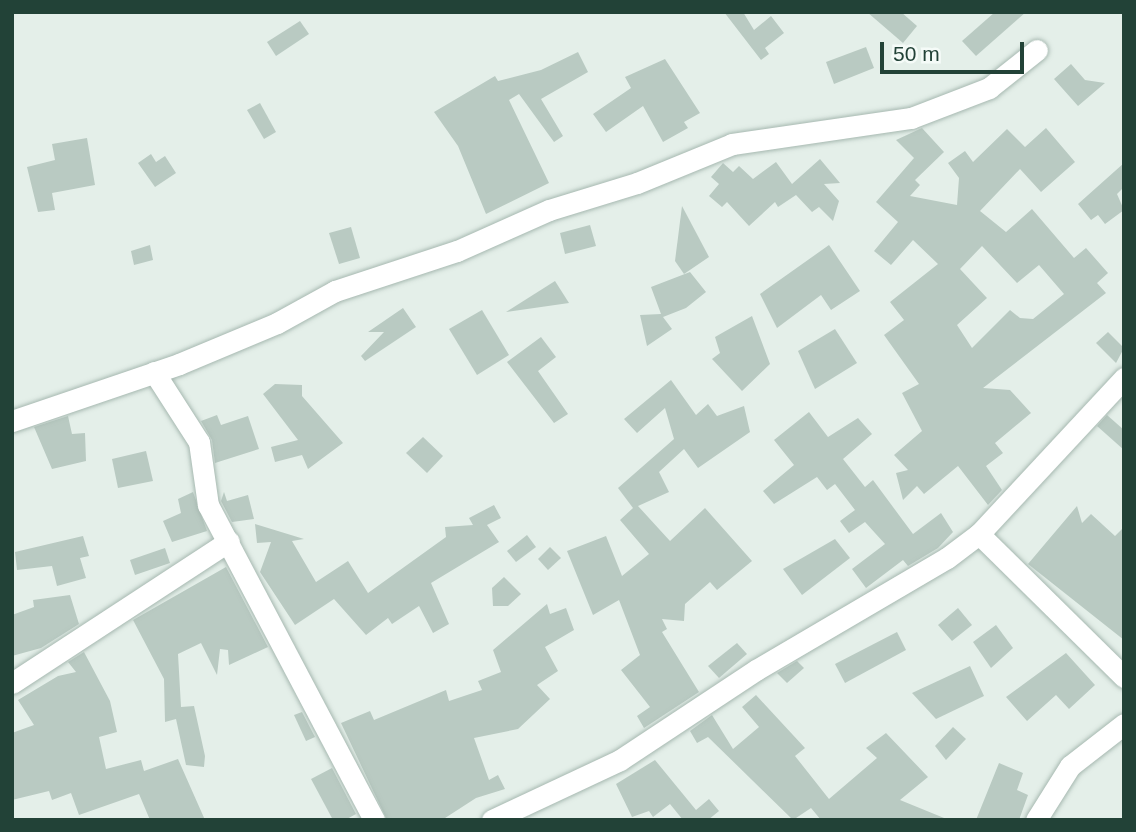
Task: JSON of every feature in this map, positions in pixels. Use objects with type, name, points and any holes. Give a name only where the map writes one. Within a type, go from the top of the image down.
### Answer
[{"type":"street","points":[[12,421],[155,372],[277,323],[335,291],[457,251],[549,210],[637,183],[732,144],[911,118],[989,88],[1037,50]]},
{"type":"street","points":[[155,372],[199,442],[208,505],[229,541],[308,703],[328,728],[374,820]]},
{"type":"street","points":[[492,820],[620,760],[979,534],[1124,378]]},
{"type":"street","points":[[979,534],[1124,677]]},
{"type":"street","points":[[12,683],[229,541]]},
{"type":"street","points":[[1036,820],[1070,766],[1124,724]]},
{"type":"building","points":[[724,12],[743,12],[754,30],[771,16],[784,33],[765,48],[769,54],[761,60]]},
{"type":"building","points":[[867,12],[901,12],[917,26],[903,43]]},
{"type":"building","points":[[995,12],[1026,12],[976,56],[962,41]]},
{"type":"building","points":[[300,21],[309,34],[276,56],[267,42]]},
{"type":"building","points":[[866,47],[874,68],[834,84],[826,62]]},
{"type":"building","points":[[578,52],[588,72],[541,99],[563,136],[554,142],[519,94],[509,100],[549,183],[486,214],[458,146],[434,112],[495,76],[498,81],[541,70]]},
{"type":"building","points":[[665,59],[700,113],[684,122],[688,128],[663,142],[643,106],[606,132],[593,114],[631,88],[625,77]]},
{"type":"building","points":[[1071,64],[1085,80],[1105,83],[1078,106],[1054,79]]},
{"type":"building","points":[[260,103],[276,132],[264,139],[247,110]]},
{"type":"building","points":[[922,128],[944,152],[915,180],[920,185],[910,196],[957,205],[959,178],[948,163],[965,151],[973,162],[1007,129],[1025,147],[1046,128],[1075,162],[1041,192],[1020,169],[980,211],[1006,232],[1032,209],[1074,258],[1086,248],[1108,273],[1097,283],[1106,293],[983,388],[1010,390],[1031,413],[995,443],[1003,453],[986,466],[1002,490],[988,505],[958,466],[924,494],[917,486],[903,500],[896,473],[908,470],[894,455],[922,431],[902,393],[919,384],[884,335],[904,320],[890,302],[938,264],[913,240],[891,265],[874,251],[898,222],[876,202],[914,158],[896,140]],"holes":[[[982,246],[1017,283],[1039,265],[1064,294],[1033,319],[1020,318],[1010,310],[972,348],[957,325],[987,298],[960,269]]]},
{"type":"building","points":[[87,138],[95,185],[52,193],[55,210],[38,212],[27,167],[55,160],[52,144]]},
{"type":"building","points":[[151,154],[156,162],[165,156],[176,173],[155,187],[138,163]]},
{"type":"building","points":[[820,159],[840,183],[824,184],[839,201],[833,221],[819,207],[812,212],[796,195],[778,207],[775,202],[749,226],[727,202],[722,207],[709,196],[719,184],[711,177],[723,163],[733,172],[739,166],[753,179],[776,162],[792,184]]},
{"type":"building","points":[[1124,163],[1124,187],[1117,194],[1124,210],[1105,224],[1098,215],[1091,220],[1078,204]]},
{"type":"building","points":[[682,206],[709,257],[684,274],[675,261]]},
{"type":"building","points":[[590,225],[596,246],[565,254],[560,233]]},
{"type":"building","points":[[351,227],[360,258],[339,264],[329,233]]},
{"type":"building","points":[[150,245],[153,260],[134,265],[131,251]]},
{"type":"building","points":[[829,245],[860,291],[831,310],[821,295],[777,328],[760,294]]},
{"type":"building","points":[[690,272],[706,292],[686,308],[663,317],[672,329],[647,346],[640,315],[661,314],[651,287]]},
{"type":"building","points":[[555,281],[569,303],[506,312]]},
{"type":"building","points":[[403,308],[416,327],[365,361],[361,356],[384,332],[368,332]]},
{"type":"building","points":[[482,310],[509,355],[477,375],[449,329]]},
{"type":"building","points":[[752,316],[770,364],[742,391],[712,359],[720,353],[715,337]]},
{"type":"building","points":[[835,329],[857,363],[815,389],[798,351]]},
{"type":"building","points":[[1108,332],[1124,348],[1116,363],[1096,343]]},
{"type":"building","points":[[541,337],[556,357],[538,371],[568,414],[554,423],[507,362]]},
{"type":"building","points":[[671,380],[696,415],[708,404],[717,416],[744,406],[750,432],[698,468],[684,449],[659,472],[669,492],[638,506],[670,541],[705,508],[752,561],[717,590],[710,582],[685,604],[684,621],[662,619],[667,629],[662,632],[699,692],[644,728],[637,716],[650,707],[621,670],[640,655],[619,600],[593,615],[567,551],[606,536],[622,576],[649,554],[620,520],[633,508],[618,488],[674,439],[665,408],[637,433],[624,419]]},
{"type":"building","points":[[275,384],[302,385],[302,396],[343,443],[308,469],[302,455],[275,462],[271,447],[298,440],[263,394]]},
{"type":"building","points":[[809,412],[828,437],[858,418],[872,434],[843,459],[865,487],[873,480],[913,534],[941,513],[953,532],[938,548],[908,566],[903,560],[866,588],[852,569],[885,544],[865,522],[849,533],[840,521],[855,510],[835,484],[827,490],[817,477],[774,504],[763,491],[794,465],[774,440]]},
{"type":"building","points":[[217,415],[221,425],[248,416],[259,449],[215,463],[212,440],[201,421]]},
{"type":"building","points":[[1107,415],[1124,430],[1124,450],[1097,426]]},
{"type":"building","points":[[68,416],[72,434],[85,433],[86,461],[52,469],[34,427]]},
{"type":"building","points":[[423,437],[443,456],[427,473],[406,453]]},
{"type":"building","points":[[146,451],[153,481],[118,488],[112,459]]},
{"type":"building","points":[[193,492],[207,531],[172,542],[163,521],[181,513],[178,499]]},
{"type":"building","points":[[224,492],[227,501],[248,495],[254,519],[232,522],[221,501]]},
{"type":"building","points":[[494,505],[501,518],[487,525],[499,542],[431,583],[449,624],[433,633],[419,606],[392,624],[388,618],[366,635],[334,599],[295,625],[260,572],[271,542],[257,543],[255,524],[304,539],[292,541],[316,582],[348,561],[368,593],[446,537],[445,527],[473,525],[469,518]]},
{"type":"building","points":[[1077,506],[1082,523],[1091,514],[1115,536],[1124,527],[1124,640],[1028,564]]},
{"type":"building","points":[[527,535],[536,547],[516,562],[507,551]]},
{"type":"building","points":[[83,536],[89,556],[80,558],[86,578],[57,586],[52,566],[17,570],[15,552]]},
{"type":"building","points":[[835,539],[850,558],[802,595],[783,569]]},
{"type":"building","points":[[550,547],[561,558],[548,570],[538,559]]},
{"type":"building","points":[[165,548],[170,563],[135,575],[130,560]]},
{"type":"building","points":[[226,567],[268,647],[229,665],[228,650],[220,649],[217,675],[201,643],[178,654],[181,707],[194,706],[205,756],[204,767],[186,765],[176,719],[165,722],[164,679],[133,620]]},
{"type":"building","points":[[504,577],[521,594],[508,606],[493,606],[492,588]]},
{"type":"building","points":[[70,595],[79,624],[41,648],[12,656],[12,615],[34,607],[33,600]]},
{"type":"building","points":[[547,604],[550,614],[566,608],[574,630],[545,647],[558,671],[537,685],[550,699],[518,729],[474,738],[489,780],[498,775],[505,789],[476,798],[442,820],[387,820],[341,723],[370,711],[374,720],[446,690],[449,701],[482,690],[478,681],[501,672],[493,650]]},
{"type":"building","points":[[958,608],[972,625],[952,641],[938,625]]},
{"type":"building","points":[[996,625],[1013,648],[991,668],[973,642]]},
{"type":"building","points":[[897,632],[906,650],[845,683],[835,664]]},
{"type":"building","points":[[737,643],[747,654],[719,678],[708,666]]},
{"type":"building","points":[[84,652],[110,701],[117,732],[99,737],[106,769],[141,760],[144,771],[178,759],[205,820],[150,820],[139,794],[79,815],[71,793],[52,800],[49,791],[12,800],[12,733],[34,725],[18,700],[58,676],[76,672],[68,662]]},
{"type":"building","points":[[1066,653],[1095,685],[1069,709],[1056,695],[1027,721],[1006,697]]},
{"type":"building","points":[[797,661],[804,668],[787,683],[777,673]]},
{"type":"building","points":[[970,666],[984,696],[936,719],[912,693]]},
{"type":"building","points":[[756,695],[805,748],[795,756],[829,799],[877,758],[866,748],[886,733],[928,777],[900,800],[949,820],[821,820],[811,808],[793,820],[708,737],[697,743],[690,731],[712,715],[733,749],[759,727],[742,707]]},
{"type":"building","points":[[302,712],[315,737],[306,741],[294,715]]},
{"type":"building","points":[[953,727],[966,739],[946,760],[935,746]]},
{"type":"building","points":[[655,760],[696,810],[709,799],[719,811],[708,820],[683,820],[670,804],[653,817],[649,811],[632,817],[616,784]]},
{"type":"building","points":[[999,763],[1023,773],[1017,790],[1028,795],[1019,820],[976,820]]},
{"type":"building","points":[[332,768],[356,814],[345,820],[333,820],[311,779]]}]
